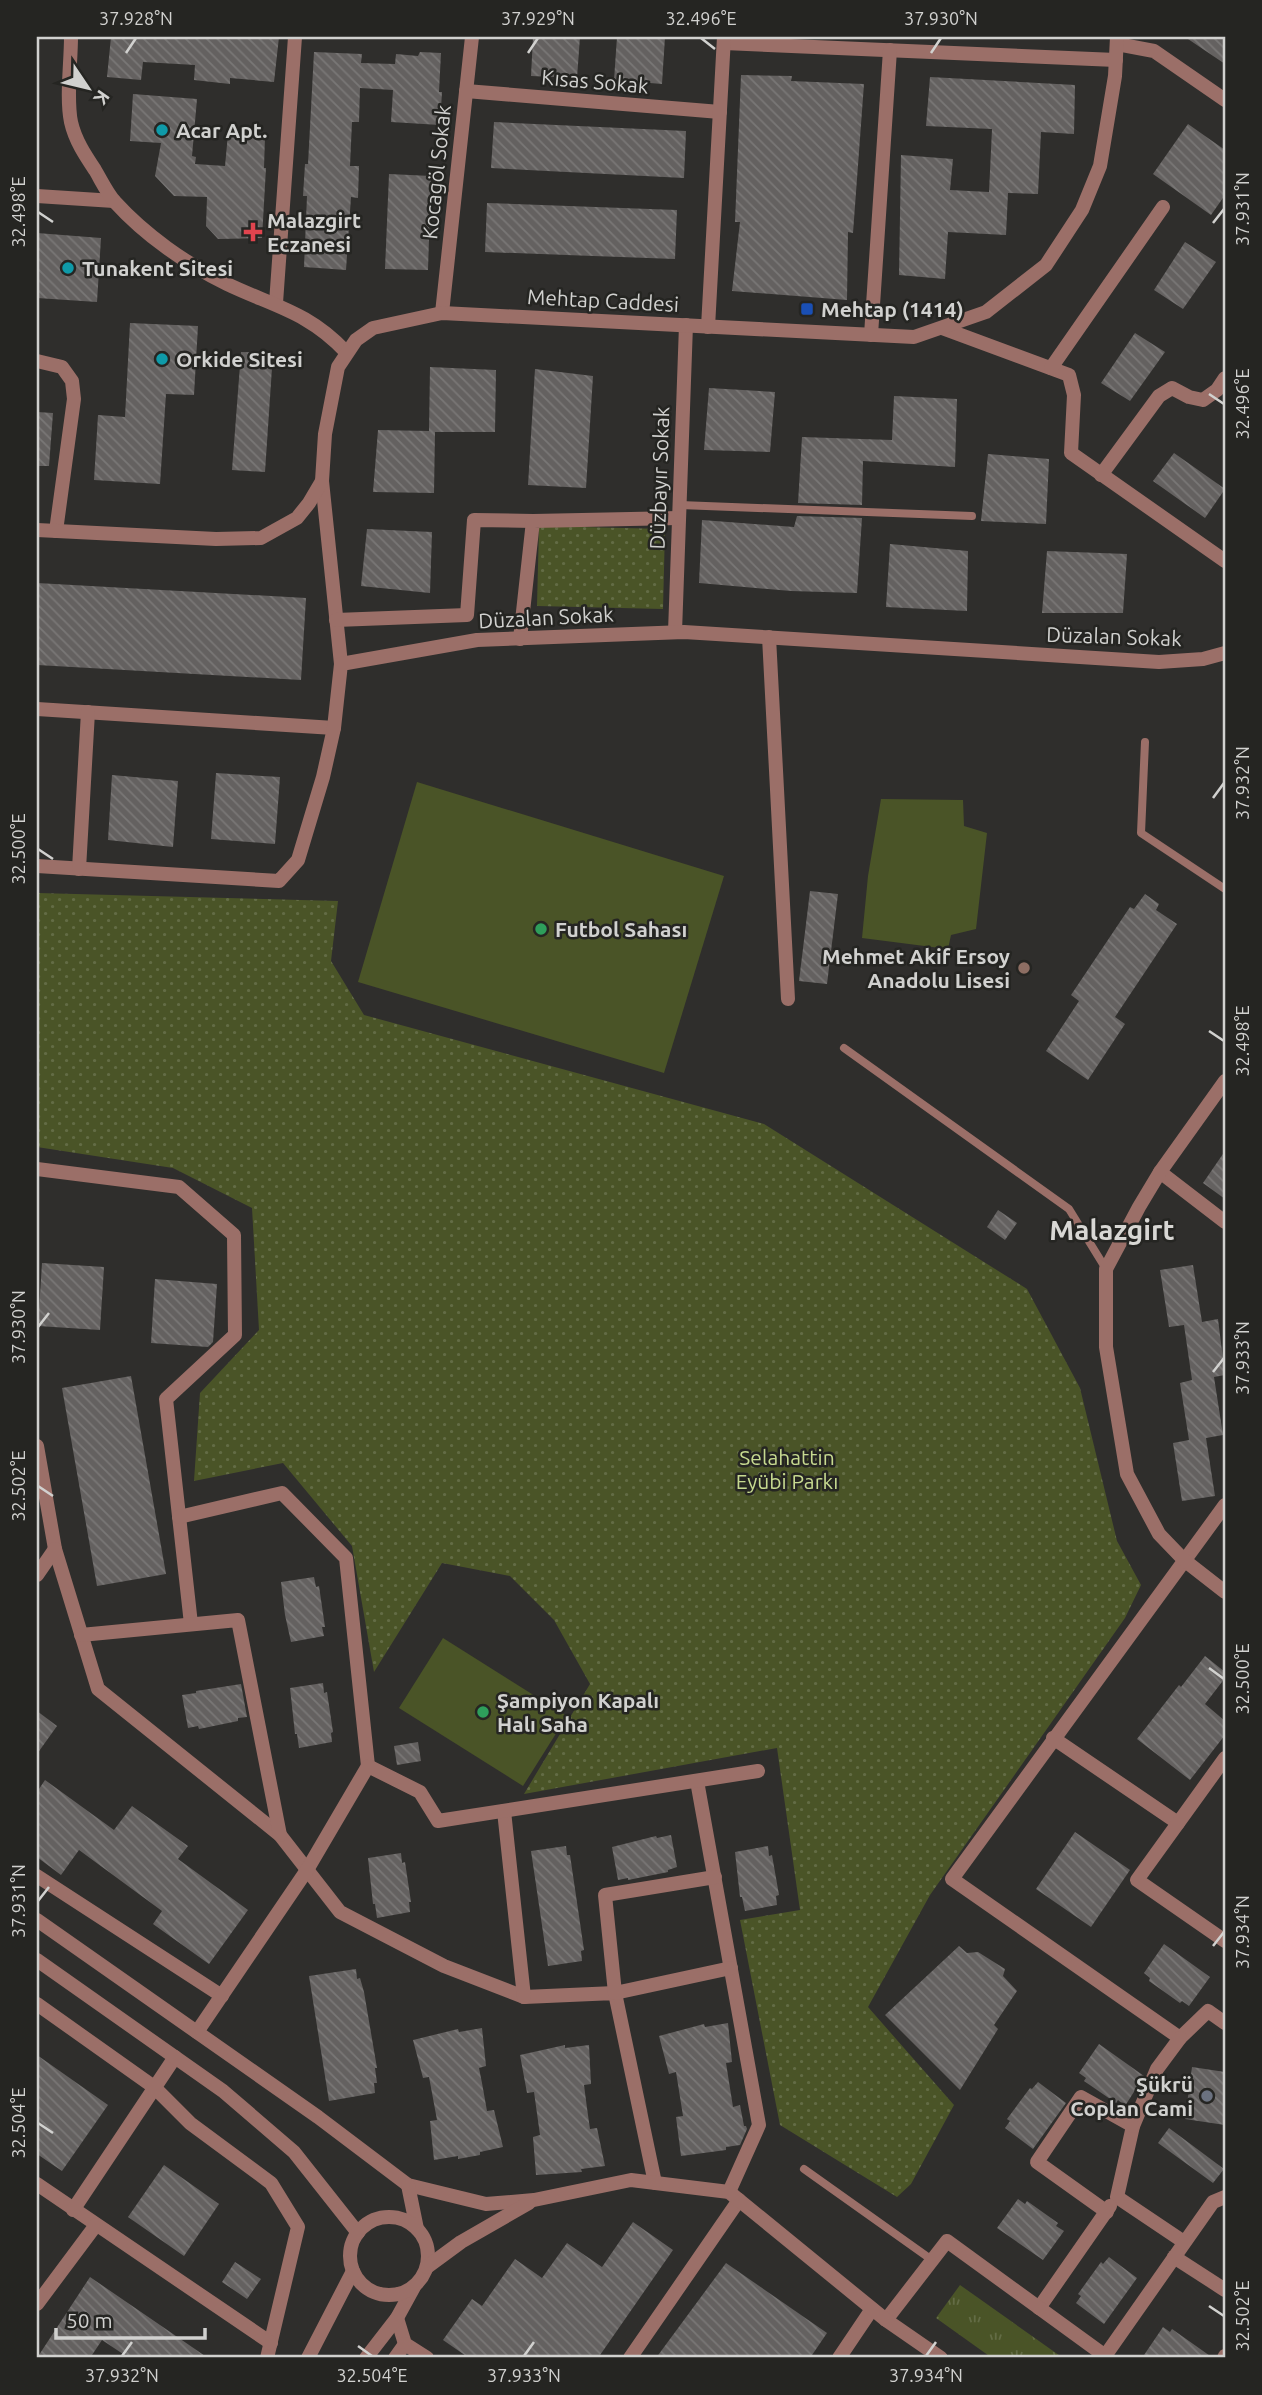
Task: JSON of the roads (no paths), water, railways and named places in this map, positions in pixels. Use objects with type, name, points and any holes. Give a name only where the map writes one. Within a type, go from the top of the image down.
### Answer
[{"type":"street","points":[[71,37],[71,121],[86,157],[114,201],[185,260],[227,284],[276,303],[313,322],[331,335],[346,352]]},
{"type":"street","points":[[276,303],[295,37]]},
{"type":"street","name":"Kocagöl Sokak","points":[[442,313],[472,37]]},
{"type":"street","points":[[708,327],[724,40],[1116,60]]},
{"type":"street","points":[[1117,40],[1154,51],[1225,100]]},
{"type":"street","name":"Mehtap Caddesi","points":[[37,530],[216,539],[261,538],[296,519],[322,481],[325,434],[338,367],[356,340],[373,328],[442,313],[914,337],[986,312],[1046,265],[1082,210],[1100,166],[1117,40]]},
{"type":"street","points":[[871,335],[890,50]]},
{"type":"street","name":"Kısas Sokak","points":[[466,92],[720,112]]},
{"type":"street","points":[[37,196],[114,201]]},
{"type":"street","points":[[1051,368],[1163,207]]},
{"type":"street","name":"Düzbayır Sokak","points":[[675,632],[686,325]]},
{"type":"street","points":[[942,328],[1069,375],[1074,395],[1071,453],[1225,561]]},
{"type":"street","points":[[37,361],[62,367],[72,381],[74,399],[56,531]]},
{"type":"street","points":[[1101,475],[1159,396],[1172,388],[1189,397],[1203,400],[1217,390],[1225,378]]},
{"type":"street","points":[[37,866],[279,881],[298,860],[334,728],[341,664],[322,481]]},
{"type":"street","points":[[336,620],[467,615],[474,520],[533,522],[679,511]]},
{"type":"street","points":[[520,639],[533,522]]},
{"type":"street","name":"Düzalan Sokak","points":[[341,664],[477,640],[675,632],[1159,662],[1203,659],[1225,653]]},
{"type":"street","points":[[769,637],[788,999]]},
{"type":"street","points":[[37,709],[334,728]]},
{"type":"street","points":[[79,869],[88,712]]},
{"type":"street","points":[[1225,1081],[1160,1172],[1106,1269],[1106,1347],[1127,1474],[1159,1534],[1184,1560],[1225,1592]]},
{"type":"street","points":[[37,1169],[179,1187],[234,1235],[235,1335],[166,1399],[191,1625]]},
{"type":"street","points":[[1160,1172],[1225,1222]]},
{"type":"street","points":[[37,1446],[55,1549],[98,1689],[280,1835],[341,1912],[444,1966],[524,1997],[615,1993],[731,1968]]},
{"type":"street","points":[[179,1517],[282,1493],[346,1558],[368,1766],[307,1870],[197,2032]]},
{"type":"street","points":[[1180,2038],[952,1879],[1225,1505]]},
{"type":"street","points":[[37,1575],[55,1549]]},
{"type":"street","points":[[81,1635],[238,1620],[280,1835]]},
{"type":"street","points":[[1054,1738],[1178,1823]]},
{"type":"street","points":[[1225,1758],[1137,1880],[1225,1941]]},
{"type":"street","points":[[368,1766],[420,1792],[438,1821],[758,1771]]},
{"type":"street","points":[[630,2358],[734,2196],[759,2125],[697,1781]]},
{"type":"street","points":[[504,1811],[524,1997]]},
{"type":"street","points":[[37,1876],[222,1996]]},
{"type":"street","points":[[654,2183],[615,1993],[605,1895],[715,1877]]},
{"type":"street","points":[[37,1920],[318,2117],[408,2185],[486,2204],[534,2200],[631,2180],[734,2196],[886,2320],[941,2358]]},
{"type":"street","points":[[37,1960],[223,2091],[294,2152],[358,2233]]},
{"type":"street","points":[[37,2004],[154,2087],[190,2123],[271,2183],[298,2227],[267,2358]]},
{"type":"street","points":[[1039,2308],[1117,2197],[1133,2126],[1157,2069],[1180,2038],[1208,2011],[1225,2023]]},
{"type":"street","points":[[73,2210],[175,2057]]},
{"type":"street","points":[[1107,2211],[1037,2162],[1081,2097],[1133,2126]]},
{"type":"street","points":[[37,2184],[271,2343]]},
{"type":"street","points":[[408,2185],[417,2229]]},
{"type":"street","points":[[1117,2197],[1184,2242]]},
{"type":"street","points":[[886,2320],[947,2241],[1106,2357],[1213,2202],[1225,2197]]},
{"type":"street","points":[[427,2267],[461,2242],[534,2200]]},
{"type":"street","points":[[366,2358],[397,2318],[422,2278],[427,2267],[428,2253],[425,2240],[417,2229],[406,2221],[393,2217],[380,2218],[367,2224],[351,2245],[350,2259],[359,2281],[368,2289],[391,2296],[414,2287]]},
{"type":"street","points":[[37,2304],[96,2225]]},
{"type":"street","points":[[1174,2257],[1225,2290]]},
{"type":"street","points":[[308,2358],[353,2271]]},
{"type":"street","points":[[839,2358],[872,2309]]},
{"type":"street","points":[[397,2318],[405,2344],[427,2358]]},
{"type":"street","points":[[396,2358],[405,2344]]},
{"type":"lane","points":[[679,511],[972,516]]},
{"type":"lane","points":[[1145,742],[1141,833],[1225,889]]},
{"type":"lane","points":[[844,1048],[1069,1209],[1106,1269]]},
{"type":"lane","points":[[804,2169],[932,2260]]},
{"type":"place","name":"Acar Apt.","points":[[162,130]]},
{"type":"place","name":"Malazgirt Eczanesi","points":[[253,232]]},
{"type":"place","name":"Tunakent Sitesi","points":[[68,268]]},
{"type":"place","name":"Mehtap (1414)","points":[[807,309]]},
{"type":"place","name":"Orkide Sitesi","points":[[162,359]]},
{"type":"place","name":"Futbol Sahası","points":[[541,929]]},
{"type":"place","name":"Mehmet Akif Ersoy Anadolu Lisesi","points":[[1024,968]]},
{"type":"place","name":"Şampiyon Kapalı Halı Saha","points":[[483,1712]]},
{"type":"place","name":"Şükrü Coplan Cami","points":[[1207,2096]]},
{"type":"district","name":"Malazgirt","points":[[1112,1229]]},
{"type":"park label","name":"Selahattin Eyübi Parkı","points":[[787,1469]]}]
